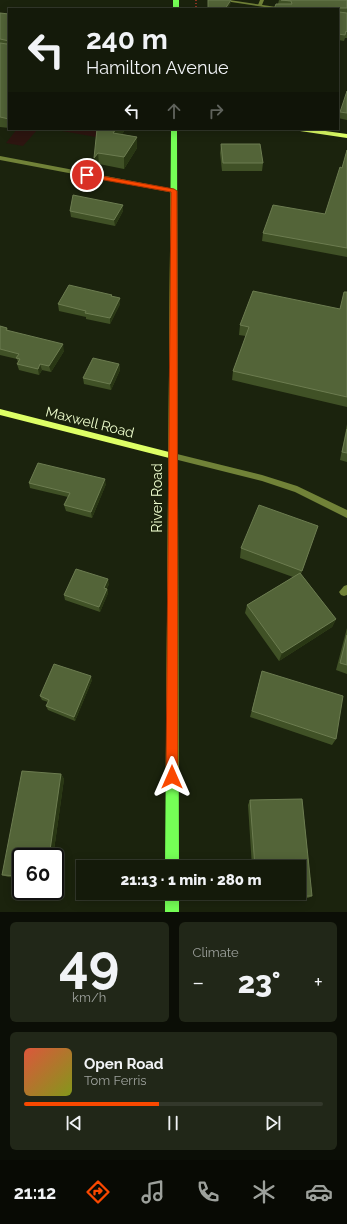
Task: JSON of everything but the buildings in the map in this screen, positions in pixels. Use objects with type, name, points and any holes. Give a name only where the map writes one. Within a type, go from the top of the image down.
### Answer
[{"type":"main road","name":"River Road","points":[[172,860],[174,130]]},
{"type":"main road","points":[[307,130],[347,136]]},
{"type":"main road","name":"Maxwell Road","points":[[0,412],[173,456]]},
{"type":"main road","points":[[172,900],[172,912]]},
{"type":"street","points":[[220,0],[281,8]]},
{"type":"street","points":[[260,5],[262,0]]},
{"type":"street","points":[[0,158],[174,191]]},
{"type":"street","points":[[173,456],[262,478],[290,487],[347,514]]},
{"type":"shaded area","points":[[16,130],[37,130],[23,146],[6,143]]},
{"type":"shaded area","points":[[57,130],[97,130],[96,137]]},
{"type":"route","points":[[87,175],[174,191],[172,777]]}]
